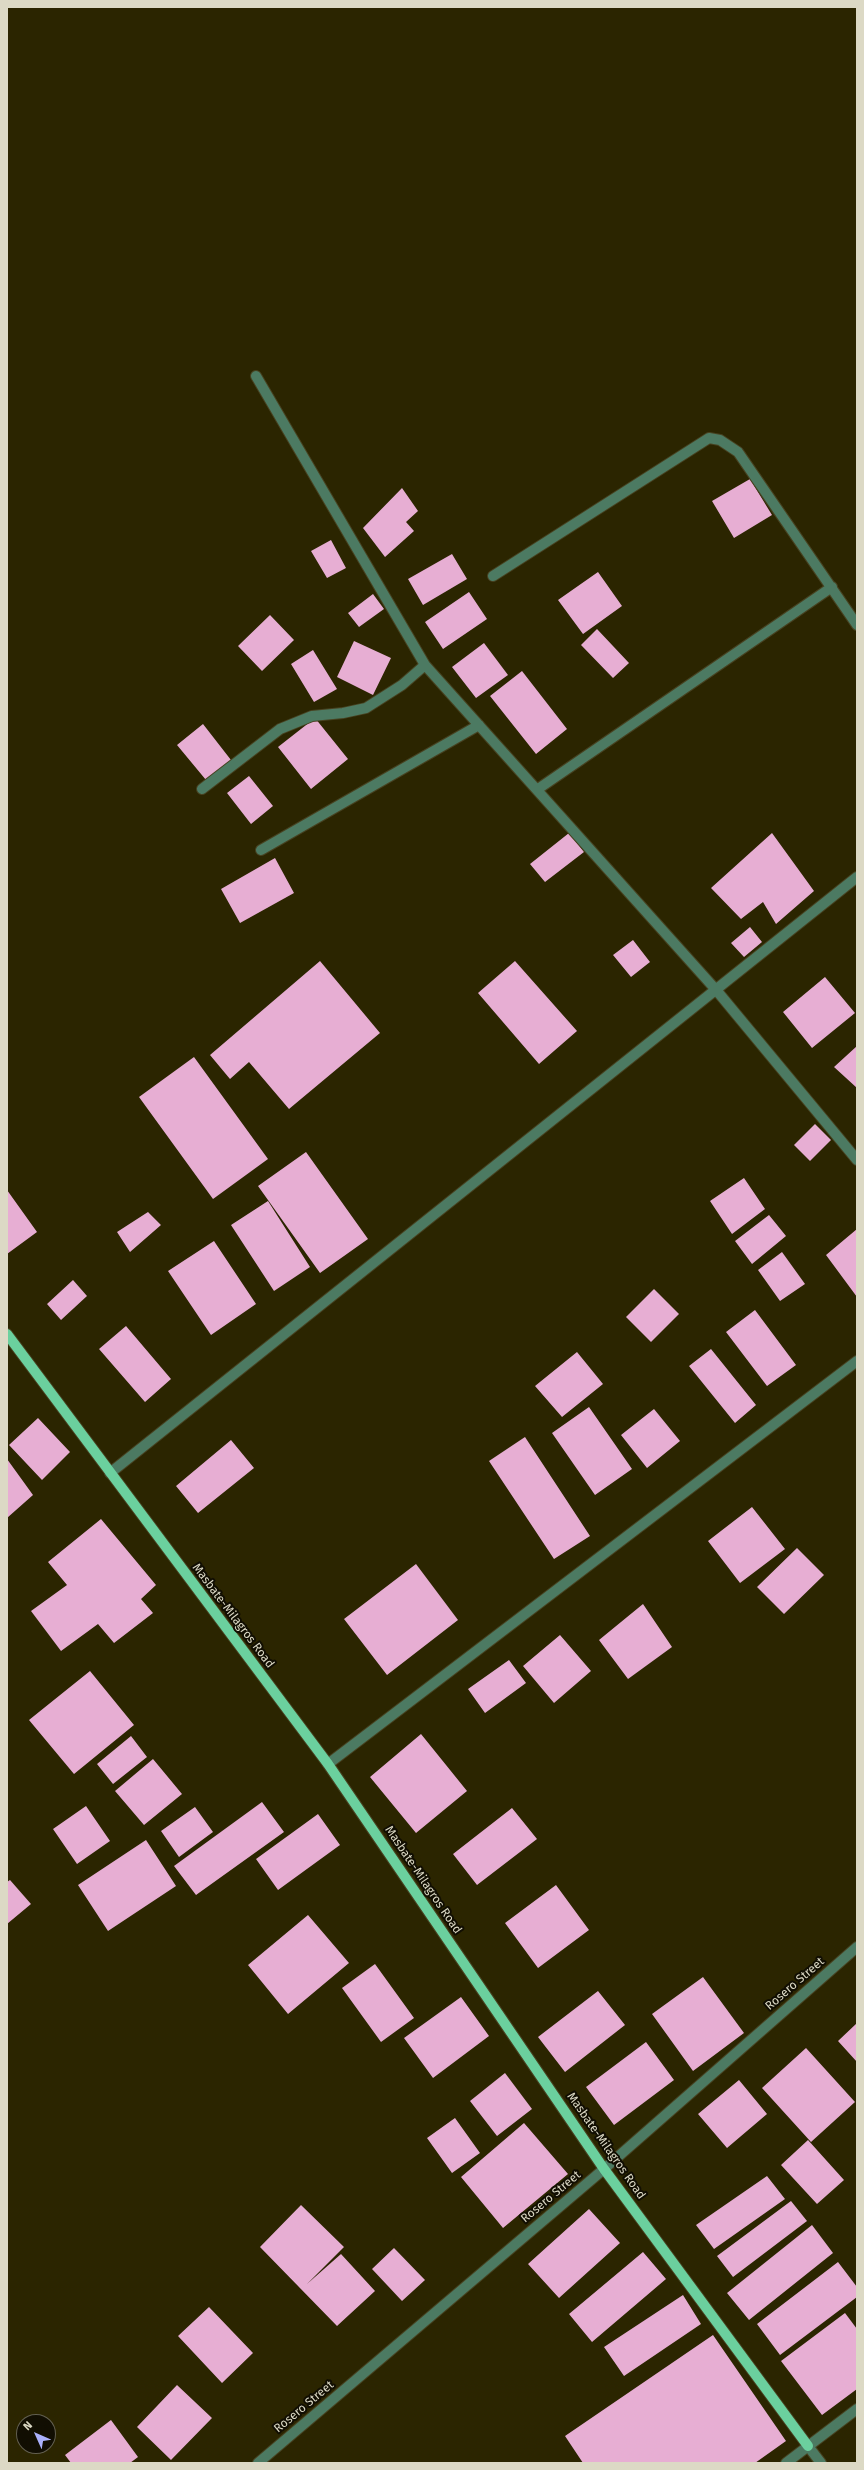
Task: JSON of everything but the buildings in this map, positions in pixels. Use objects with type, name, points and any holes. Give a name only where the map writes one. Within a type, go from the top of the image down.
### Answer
[{"type":"main road","name":"Masbate-Milagros Road","points":[[7,1334],[328,1764],[604,2168],[808,2446]]},
{"type":"street","points":[[256,376],[425,665],[538,789],[717,991],[857,1160]]},
{"type":"street","points":[[493,576],[709,438],[720,440],[738,452],[857,625]]},
{"type":"street","points":[[538,789],[832,587]]},
{"type":"street","points":[[202,789],[280,729],[312,716],[343,714],[366,708],[402,685],[425,665]]},
{"type":"street","points":[[261,850],[479,725]]},
{"type":"street","points":[[110,1473],[717,991],[857,877]]},
{"type":"street","points":[[328,1764],[857,1361]]},
{"type":"street","name":"Rosero Street","points":[[258,2463],[604,2168],[857,1947]]},
{"type":"street","points":[[786,2463],[857,2410]]},
{"type":"street","points":[[808,2446],[821,2463]]}]
